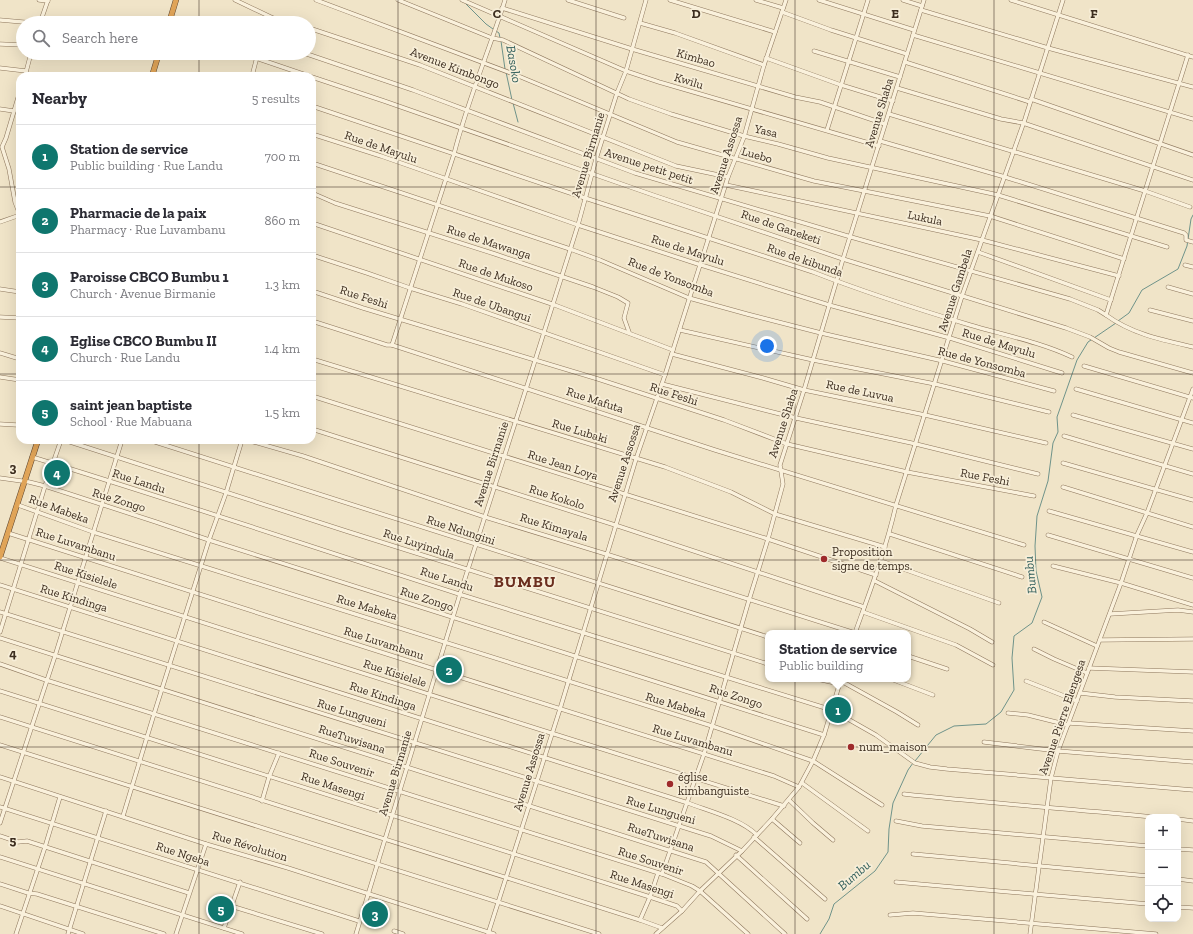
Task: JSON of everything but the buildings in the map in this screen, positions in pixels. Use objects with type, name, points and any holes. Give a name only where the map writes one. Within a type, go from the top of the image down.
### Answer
[{"type":"highway","points":[[171,16],[176,0]]},
{"type":"highway","points":[[153,72],[157,60]]},
{"type":"highway","points":[[0,556],[18,505],[24,481],[37,444]]},
{"type":"street","points":[[39,0],[48,0],[42,16]]},
{"type":"street","points":[[235,0],[269,16]]},
{"type":"street","name":"Luebo","points":[[316,0],[484,63],[677,142],[814,181],[990,216],[1124,259]]},
{"type":"street","name":"Yasa","points":[[398,0],[493,38],[503,40],[617,93],[671,114],[744,136],[828,158],[998,195]]},
{"type":"street","name":"Kwilu","points":[[462,0],[626,71],[681,90],[827,130],[879,146]]},
{"type":"street","points":[[392,345],[454,154],[461,128],[505,0]]},
{"type":"street","points":[[568,0],[624,18]]},
{"type":"street","name":"Avenue Birmanie","points":[[356,934],[376,864],[415,743],[460,594],[578,225],[596,159],[617,93],[626,71],[646,0]]},
{"type":"street","points":[[670,0],[774,32]]},
{"type":"street","points":[[756,0],[856,38],[907,54]]},
{"type":"street","name":"Avenue Assossa","points":[[489,933],[551,733],[560,709],[624,495],[646,427],[666,375],[672,352],[701,265],[708,238],[722,200],[728,177],[744,136],[774,32],[786,0]]},
{"type":"street","points":[[819,0],[914,30]]},
{"type":"street","points":[[827,130],[868,0]]},
{"type":"street","points":[[903,0],[921,8],[1048,48],[1193,87]]},
{"type":"street","name":"Avenue Shaba","points":[[640,920],[680,827],[704,754],[783,484],[780,465],[796,418],[864,191],[894,101],[924,0]]},
{"type":"street","points":[[1011,0],[1193,57]]},
{"type":"street","name":"Avenue Gambela","points":[[856,630],[875,581],[890,534],[896,505],[950,338],[962,296],[1014,151],[1063,0]]},
{"type":"street","name":"Kimbao","points":[[502,8],[632,50],[834,106],[886,124]]},
{"type":"street","points":[[0,20],[16,21]]},
{"type":"street","points":[[640,23],[675,33],[764,65]]},
{"type":"street","name":"Avenue Kimbongo","points":[[316,30],[420,65],[676,166],[728,177]]},
{"type":"street","points":[[913,35],[1193,119]]},
{"type":"street","points":[[0,44],[16,45]]},
{"type":"street","points":[[814,51],[900,77]]},
{"type":"street","points":[[1106,315],[1188,56]]},
{"type":"street","name":"Avenue petit petit","points":[[316,57],[413,90],[635,173],[722,200],[1070,299],[1098,310],[1122,326],[1140,334],[1193,347]]},
{"type":"street","points":[[766,58],[841,85],[894,101]]},
{"type":"street","points":[[0,68],[26,71],[29,60]]},
{"type":"street","points":[[253,72],[256,60]]},
{"type":"street","points":[[262,60],[297,72]]},
{"type":"street","points":[[905,62],[1031,101],[1193,155]]},
{"type":"street","name":"Rue de Ganeketi","points":[[316,78],[844,259],[1066,328],[1090,337],[1108,348],[1119,352],[1193,373]]},
{"type":"street","points":[[897,88],[1023,123],[1193,180]]},
{"type":"street","points":[[16,104],[6,138],[1,144],[9,169],[16,206]]},
{"type":"street","name":"Rue de kibunda","points":[[316,107],[585,198],[1072,357]]},
{"type":"street","points":[[0,109],[14,111]]},
{"type":"street","points":[[889,114],[1145,191],[1190,207]]},
{"type":"street","name":"Rue de Mayulu","points":[[316,135],[381,156],[578,225],[701,265],[830,305],[950,338],[1062,373]]},
{"type":"street","points":[[880,141],[1004,177],[1184,233],[1186,235],[1186,240],[1191,242]]},
{"type":"street","points":[[0,157],[5,155]]},
{"type":"street","name":"Rue de Yonsomba","points":[[316,164],[570,249],[690,298],[821,333],[942,361],[1054,391]]},
{"type":"street","name":"Lukula","points":[[726,185],[982,240],[1118,276]]},
{"type":"street","name":"Rue de Mawanga","points":[[316,195],[335,203],[428,232],[593,287],[627,302],[629,305],[624,318],[629,332]]},
{"type":"street","points":[[998,195],[1167,247]]},
{"type":"street","points":[[0,222],[16,216]]},
{"type":"street","name":"Rue de Mukoso","points":[[316,223],[552,304],[629,332],[672,352]]},
{"type":"street","points":[[978,252],[1111,300]]},
{"type":"street","name":"Rue de Ubangui","points":[[316,256],[462,304],[666,375]]},
{"type":"street","points":[[1185,265],[1193,267]]},
{"type":"street","points":[[1168,287],[1193,294]]},
{"type":"street","points":[[0,289],[16,291]]},
{"type":"street","name":"Rue Feshi","points":[[316,292],[724,420],[787,444],[907,472],[1034,496]]},
{"type":"street","points":[[1150,310],[1193,321]]},
{"type":"street","points":[[0,317],[16,318]]},
{"type":"street","name":"Rue Mafuta","points":[[316,322],[1024,545]]},
{"type":"street","points":[[680,330],[813,360],[935,384],[1049,412]]},
{"type":"street","name":"Rue de Luvua","points":[[672,352],[804,390],[925,415],[1046,443]]},
{"type":"street","points":[[0,353],[16,358]]},
{"type":"street","name":"Rue Lubaki","points":[[316,360],[664,467],[730,492],[774,514],[885,547]]},
{"type":"street","points":[[1084,366],[1192,397]]},
{"type":"street","points":[[0,377],[16,379]]},
{"type":"street","points":[[662,384],[796,418],[916,444],[1038,474]]},
{"type":"street","points":[[1076,389],[1193,423]]},
{"type":"street","name":"Avenue Pierre Elengesa","points":[[1030,934],[1051,778],[1058,751],[1122,583],[1155,489],[1192,397],[1193,389]]},
{"type":"street","name":"Rue Jean Loya","points":[[316,397],[768,539],[876,575]]},
{"type":"street","points":[[1073,414],[1193,449]]},
{"type":"street","points":[[0,424],[16,425]]},
{"type":"street","name":"Rue Kokolo","points":[[316,430],[864,607]]},
{"type":"street","points":[[1064,436],[1193,474]]},
{"type":"street","points":[[0,632],[45,486],[60,444]]},
{"type":"street","name":"Rue Luyindula","points":[[76,444],[468,570],[765,663]]},
{"type":"street","points":[[0,824],[38,703],[55,656],[121,444]]},
{"type":"street","name":"Rue Ndungini","points":[[162,444],[765,636]]},
{"type":"street","points":[[123,816],[209,540],[226,493],[241,444]]},
{"type":"street","name":"Rue Kimayala","points":[[262,444],[303,456],[485,517],[845,630]]},
{"type":"street","name":"Rue Landu","points":[[32,457],[262,529],[460,594],[832,710],[876,735],[913,762],[947,769],[1051,778]]},
{"type":"street","points":[[1063,463],[1193,500]]},
{"type":"street","name":"Rue Zongo","points":[[0,478],[24,481],[45,486],[209,540],[824,735]]},
{"type":"street","points":[[1063,487],[1193,527]]},
{"type":"street","name":"Rue Mabeka","points":[[18,505],[93,532],[712,726],[813,761],[882,805]]},
{"type":"street","points":[[1049,511],[1138,535],[1193,552]]},
{"type":"street","name":"Rue Luvambanu","points":[[8,533],[193,593],[774,776],[799,787]]},
{"type":"street","points":[[890,534],[1022,577]]},
{"type":"street","points":[[1048,535],[1193,578]]},
{"type":"street","name":"Rue Kisielele","points":[[0,556],[21,565],[185,618],[784,806]]},
{"type":"street","points":[[881,561],[999,603]]},
{"type":"street","points":[[1053,566],[1122,583],[1193,605]]},
{"type":"street","points":[[875,581],[970,629],[992,642]]},
{"type":"street","name":"Rue Kindinga","points":[[0,585],[688,803],[742,824],[825,899]]},
{"type":"street","points":[[1110,614],[1178,610],[1193,612]]},
{"type":"street","name":"Rue Lungueni","points":[[0,612],[711,836],[742,850]]},
{"type":"street","points":[[863,612],[956,645],[993,666]]},
{"type":"street","points":[[1044,622],[1097,646]]},
{"type":"street","name":"RueTuwisana","points":[[0,638],[706,862],[785,934]]},
{"type":"street","points":[[1100,640],[1193,639]]},
{"type":"street","points":[[1034,649],[1087,673]]},
{"type":"street","points":[[911,657],[947,669]]},
{"type":"street","name":"Rue Souvenir","points":[[0,664],[46,680],[660,874],[700,890],[748,934]]},
{"type":"street","points":[[1089,668],[1193,672]]},
{"type":"street","points":[[1026,681],[1077,701]]},
{"type":"street","points":[[656,934],[772,820],[802,783],[824,735],[840,682]]},
{"type":"street","points":[[842,682],[898,712],[918,725]]},
{"type":"street","points":[[899,682],[933,695]]},
{"type":"street","name":"Rue Masengi","points":[[0,691],[650,897],[677,906],[682,910]]},
{"type":"street","points":[[1080,693],[1115,697],[1193,701]]},
{"type":"street","points":[[1008,713],[1028,715],[1068,724],[1193,731]]},
{"type":"street","points":[[0,717],[662,928]]},
{"type":"street","points":[[984,742],[1058,751],[1193,762]]},
{"type":"street","points":[[0,745],[599,934]]},
{"type":"street","points":[[262,801],[278,753]]},
{"type":"street","name":"Rue Révolution","points":[[0,777],[206,844],[494,934]]},
{"type":"street","points":[[1051,778],[1193,790]]},
{"type":"street","points":[[802,783],[868,831]]},
{"type":"street","points":[[904,794],[1145,816]]},
{"type":"street","points":[[16,934],[28,893],[45,847],[60,796]]},
{"type":"street","points":[[789,800],[813,824],[833,840]]},
{"type":"street","name":"Rue Ngeba","points":[[0,807],[52,822],[196,870],[240,882],[359,921]]},
{"type":"street","points":[[68,934],[106,811]]},
{"type":"street","points":[[1181,819],[1193,821]]},
{"type":"street","points":[[772,820],[800,843]]},
{"type":"street","points":[[896,821],[922,826],[1145,846]]},
{"type":"street","points":[[0,836],[18,842],[27,841],[189,893]]},
{"type":"street","points":[[176,934],[196,870],[206,844]]},
{"type":"street","points":[[1181,849],[1193,850]]},
{"type":"street","points":[[913,854],[1145,876]]},
{"type":"street","points":[[736,855],[807,919]]},
{"type":"street","points":[[0,857],[242,934]]},
{"type":"street","points":[[1181,879],[1193,881]]},
{"type":"street","points":[[224,928],[240,882]]},
{"type":"street","points":[[896,882],[1145,904]]},
{"type":"street","points":[[0,884],[28,893],[37,894],[164,934]]},
{"type":"street","points":[[0,906],[83,934]]},
{"type":"street","points":[[231,906],[322,934]]},
{"type":"street","points":[[1181,907],[1193,908]]},
{"type":"street","points":[[890,915],[913,913],[1156,934]]},
{"type":"street","points":[[394,931],[403,934]]},
{"type":"waterway","name":"Basoko","points":[[466,4],[493,29]]},
{"type":"waterway","name":"Basoko","points":[[496,31],[499,33],[500,38]]},
{"type":"waterway","name":"Basoko","points":[[501,41],[505,69]]},
{"type":"waterway","name":"Basoko","points":[[506,72],[512,100]]},
{"type":"waterway","name":"Basoko","points":[[513,103],[518,122]]},
{"type":"waterway","name":"Bumbu","points":[[1118,321],[1129,313],[1142,290],[1178,269],[1187,246],[1191,219],[1193,215]]},
{"type":"waterway","name":"Bumbu","points":[[1094,338],[1116,323]]},
{"type":"waterway","name":"Bumbu","points":[[915,761],[936,735],[954,726],[986,724],[1001,712],[1014,690],[1012,658],[1014,636],[1032,623],[1042,597],[1036,571],[1035,546],[1037,516],[1048,481],[1053,443],[1058,432],[1057,417],[1077,360],[1088,342],[1091,340]]},
{"type":"waterway","name":"Bumbu","points":[[820,934],[829,919],[834,904],[875,871],[888,852],[889,829],[893,803],[908,770],[913,763]]},
{"type":"place","name":"Eglise CBCO Bumbu II","points":[[57,473]]},
{"type":"place","name":"Proposition signe de temps.","points":[[824,559]]},
{"type":"place","name":"Pharmacie de la paix","points":[[449,670]]},
{"type":"place","name":"Station de service","points":[[838,710]]},
{"type":"place","name":"num_maison","points":[[851,747]]},
{"type":"place","name":"église kimbanguiste","points":[[670,784]]},
{"type":"place","name":"saint jean baptiste","points":[[221,909]]},
{"type":"place","name":"Paroisse CBCO Bumbu 1","points":[[375,914]]},
{"type":"district","name":"BUMBU","points":[[525,581]]}]
